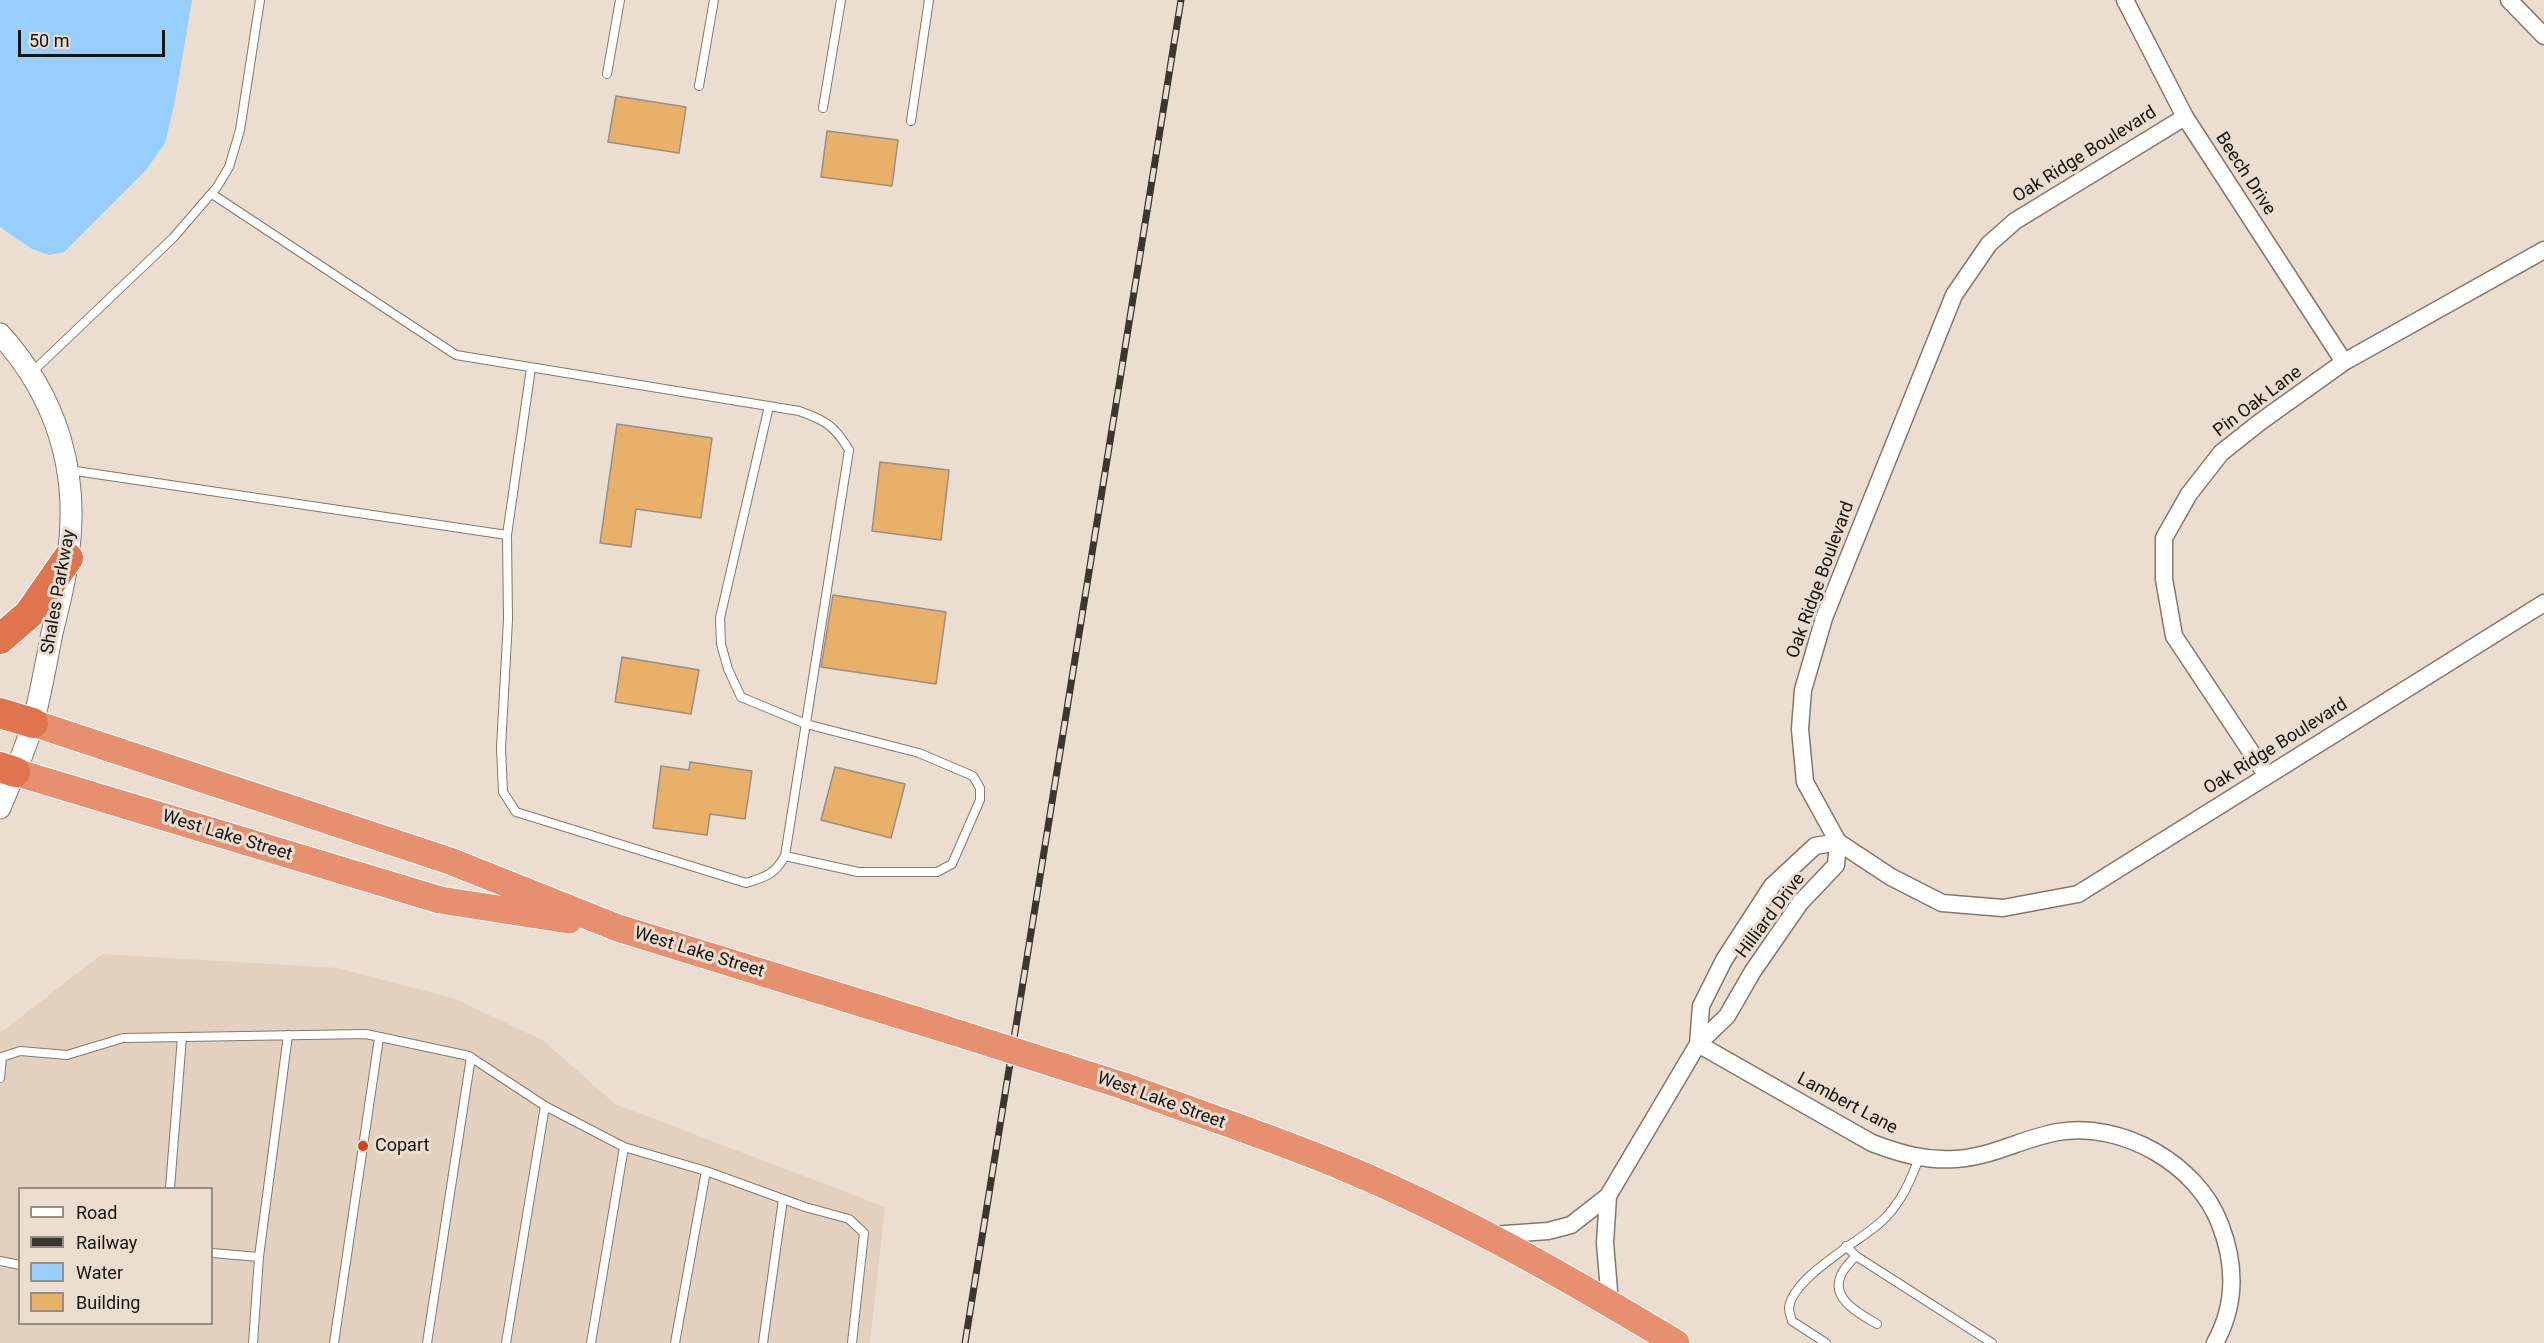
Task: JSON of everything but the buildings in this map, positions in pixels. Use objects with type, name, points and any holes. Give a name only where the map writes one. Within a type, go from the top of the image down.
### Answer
[{"type":"highway","points":[[0,639],[28,614],[68,558]]},
{"type":"highway","points":[[0,713],[33,723]]},
{"type":"highway","name":"West Lake Street","points":[[33,723],[450,861],[618,927],[1124,1086],[1350,1170],[1486,1235],[1569,1278],[1676,1343]]},
{"type":"highway","name":"West Lake Street","points":[[7,769],[440,900],[618,927]]},
{"type":"street","name":"Beech Drive","points":[[2125,0],[2185,117],[2344,362]]},
{"type":"street","points":[[2509,0],[2544,36]]},
{"type":"street","name":"Oak Ridge Boulevard","points":[[2185,117],[2015,221],[1989,244],[1954,295],[1824,618],[1803,690],[1800,729],[1805,782],[1838,842],[1891,877],[1942,903],[2004,908],[2078,894],[2544,603]]},
{"type":"street","name":"Pin Oak Lane","points":[[2267,776],[2174,636],[2164,579],[2164,538],[2189,494],[2221,453],[2344,362],[2544,250]]},
{"type":"street","name":"Shales Parkway","points":[[0,334],[30,374],[52,411],[69,470],[72,520],[68,558],[33,723],[7,769],[0,808]]},
{"type":"street","name":"Hilliard Drive","points":[[1486,1235],[1548,1231],[1571,1225],[1608,1196],[1698,1044],[1727,1016],[1753,971],[1800,903],[1836,865],[1838,842],[1815,846],[1766,895],[1724,960],[1701,1006],[1698,1044]]},
{"type":"street","name":"Lambert Lane","points":[[1698,1044],[1872,1143],[1901,1154],[1919,1158],[1959,1159],[1990,1154],[2034,1137],[2060,1132],[2087,1131],[2116,1135],[2146,1147],[2165,1158],[2196,1186],[2215,1211],[2226,1240],[2232,1269],[2232,1298],[2223,1328],[2215,1343]]},
{"type":"street","name":"Hilliard Drive","points":[[1608,1196],[1605,1243],[1610,1303]]},
{"type":"lane","points":[[30,374],[165,246],[212,194],[229,167],[240,130],[260,0]]},
{"type":"lane","points":[[607,74],[620,0]]},
{"type":"lane","points":[[699,86],[714,0]]},
{"type":"lane","points":[[823,108],[841,0]]},
{"type":"lane","points":[[911,121],[929,0]]},
{"type":"lane","points":[[212,194],[456,355],[799,411],[823,419],[840,434],[849,450],[785,856],[777,869],[761,879],[746,882],[516,812],[503,792],[501,748],[508,620],[507,535],[531,368]]},
{"type":"lane","points":[[769,406],[720,618],[721,644],[728,669],[741,697],[806,724],[919,753],[973,776],[980,788],[980,800],[952,864],[937,872],[858,872],[785,856]]},
{"type":"lane","points":[[69,470],[507,535]]},
{"type":"lane","points":[[0,1078],[2,1057],[21,1051],[67,1055],[123,1038],[366,1034],[471,1057],[545,1106],[624,1147],[706,1171],[783,1199],[849,1219],[864,1233],[852,1343]]},
{"type":"lane","points":[[253,1343],[259,1257],[288,1035]]},
{"type":"lane","points":[[170,1187],[182,1037]]},
{"type":"lane","points":[[334,1343],[379,1038]]},
{"type":"lane","points":[[427,1343],[471,1057]]},
{"type":"lane","points":[[506,1343],[545,1106]]},
{"type":"lane","points":[[591,1343],[624,1147]]},
{"type":"lane","points":[[1826,1343],[1792,1321],[1789,1309],[1793,1295],[1846,1246],[1882,1221],[1907,1191],[1919,1158]]},
{"type":"lane","points":[[675,1343],[706,1171]]},
{"type":"lane","points":[[764,1343],[783,1199]]},
{"type":"lane","points":[[1846,1246],[1856,1256],[1992,1343]]},
{"type":"lane","points":[[213,1253],[259,1257]]},
{"type":"lane","points":[[1856,1256],[1841,1275],[1838,1288],[1842,1299],[1877,1324]]},
{"type":"lane","points":[[0,1262],[18,1265]]},
{"type":"shaded area","name":"Copart","points":[[102,954],[338,968],[455,999],[544,1041],[615,1104],[885,1207],[870,1343],[0,1343],[0,1033]]},
{"type":"water","points":[[0,0],[192,0],[174,106],[165,143],[146,170],[64,252],[49,255],[32,249],[0,227]]},
{"type":"railway","points":[[965,1343],[1181,0]]},
{"type":"place","name":"Copart","points":[[363,1146]]}]
